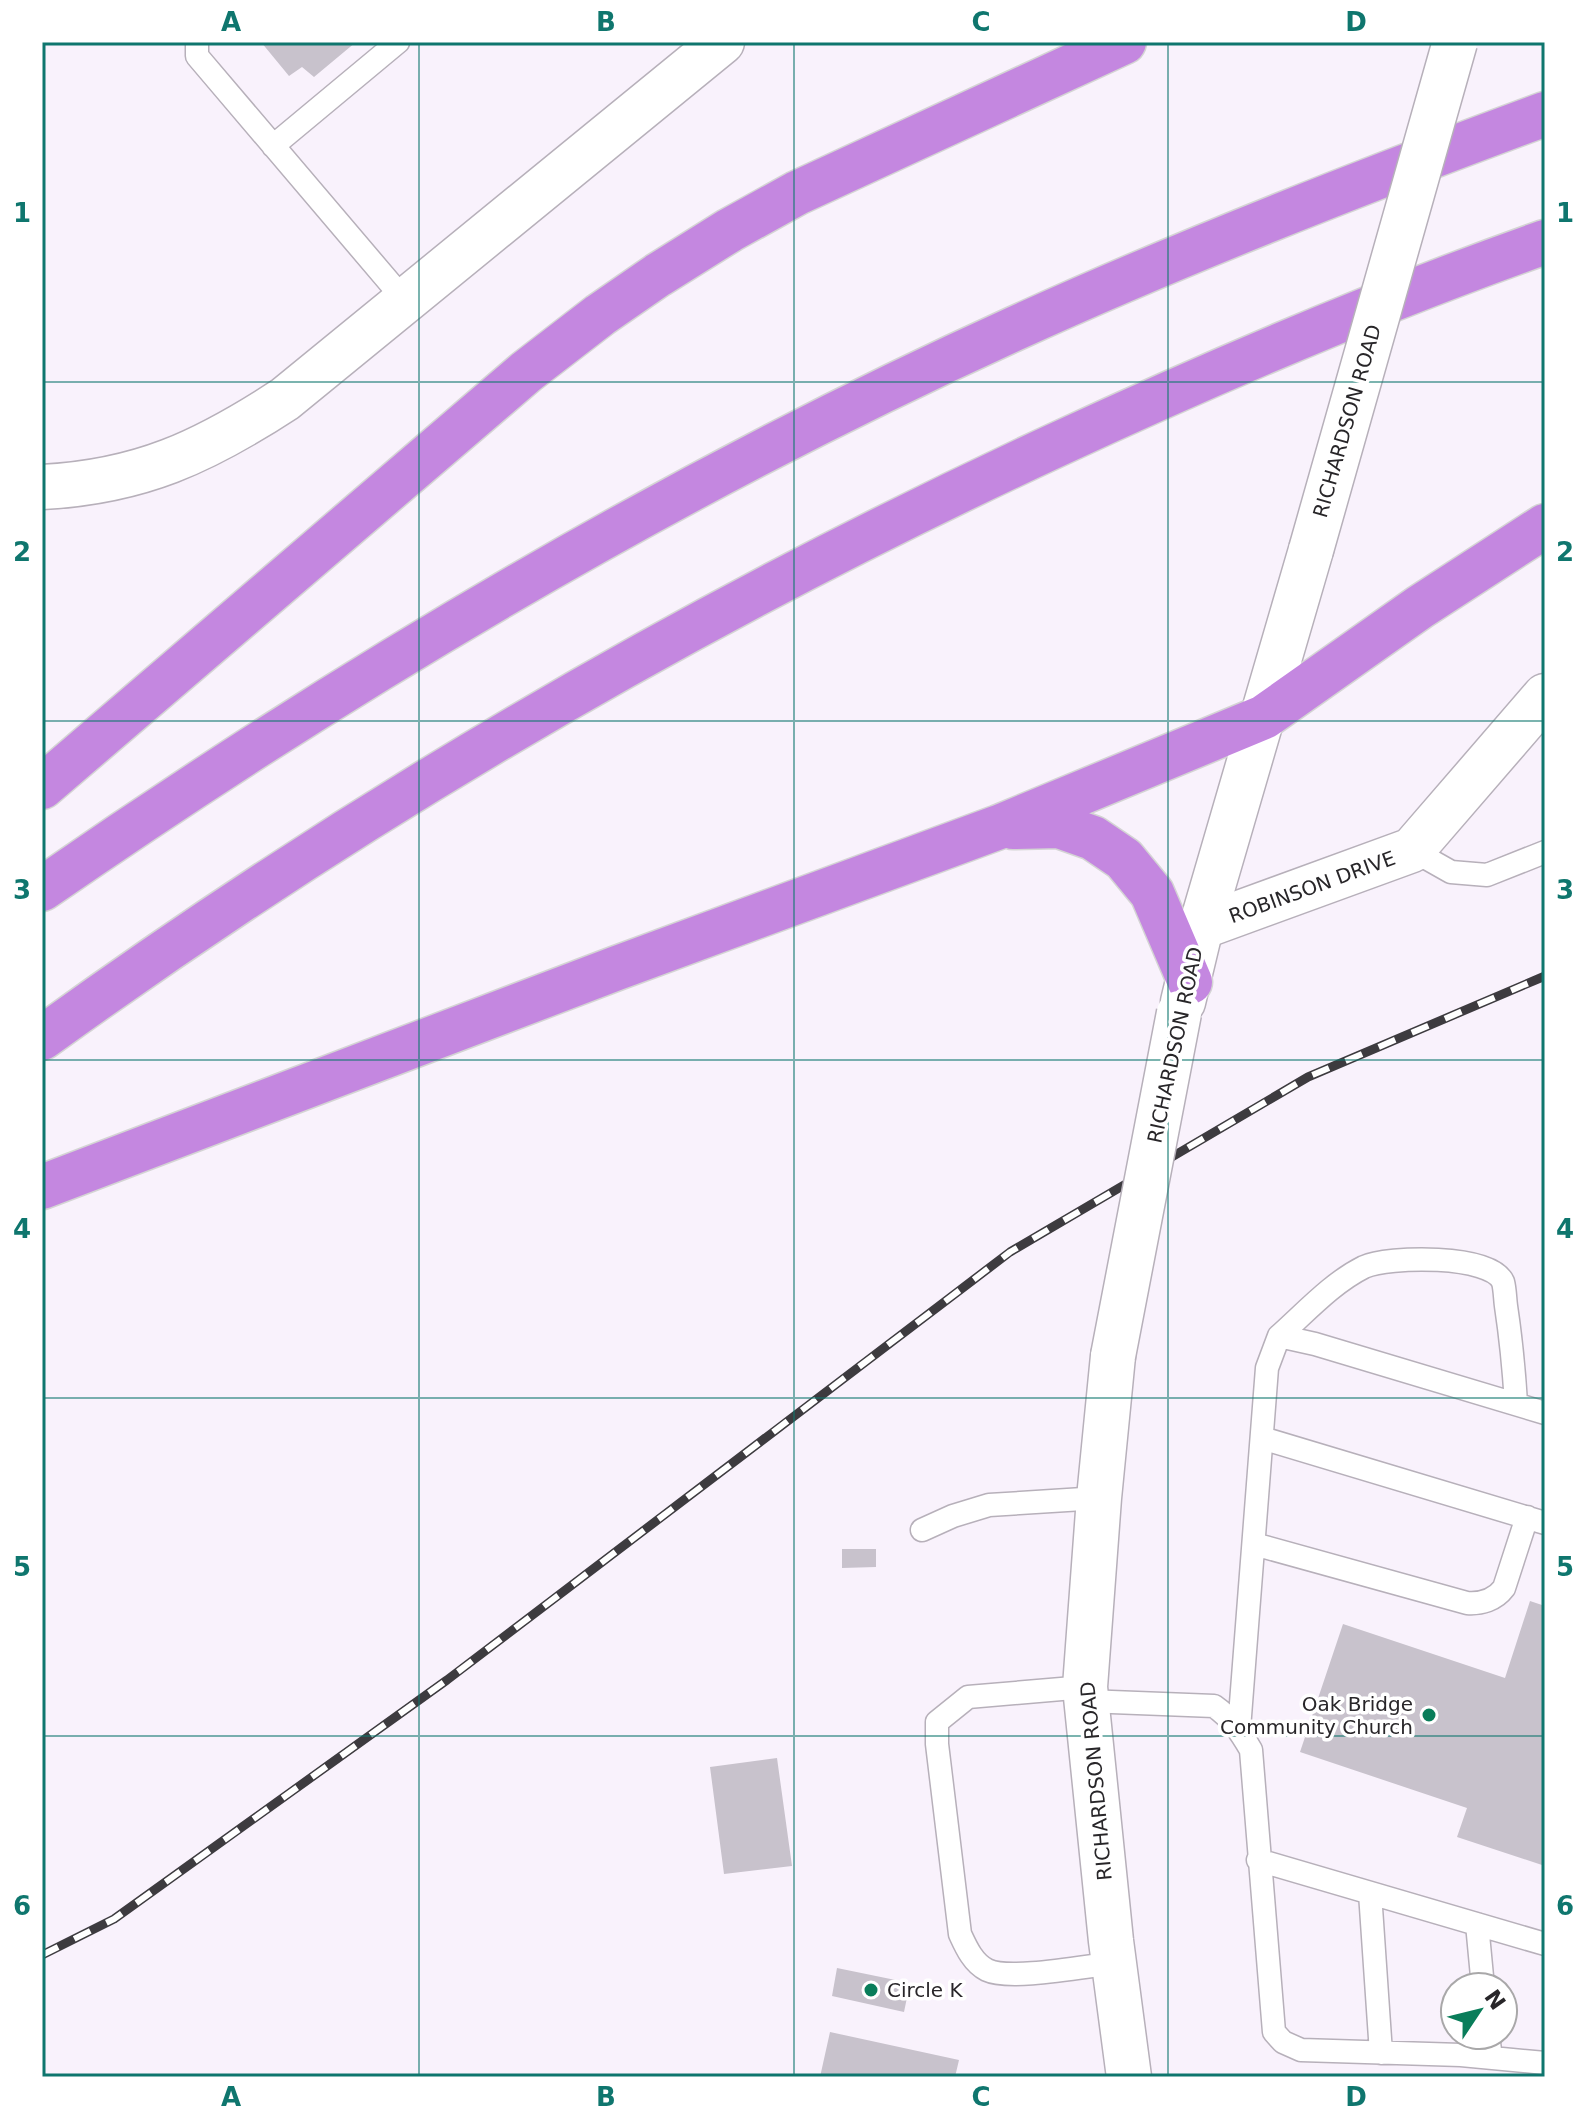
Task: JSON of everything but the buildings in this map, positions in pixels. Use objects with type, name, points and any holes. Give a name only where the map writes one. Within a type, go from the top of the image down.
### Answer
[{"type":"highway","points":[[42,787],[526,372],[612,307],[730,230],[797,193],[1124,42]]},
{"type":"highway","points":[[42,889],[187,790],[496,599],[835,415],[1013,329],[1191,251],[1341,189],[1545,114]]},
{"type":"highway","points":[[42,1038],[256,889],[422,783],[763,589],[940,499],[1131,410],[1296,338],[1545,242]]},
{"type":"highway","points":[[42,1187],[617,968],[999,827],[1264,717],[1420,607],[1545,526]]},
{"type":"highway","points":[[999,827],[1059,826],[1093,838],[1124,859],[1152,893],[1184,997]]},
{"type":"main road","points":[[42,487],[77,486],[130,476],[184,457],[235,432],[285,399],[407,303],[722,42]]},
{"type":"main road","name":"RICHARDSON ROAD","points":[[1129,2077],[1086,1694],[1099,1498],[1113,1356],[1184,997],[1201,927],[1264,717],[1455,42]]},
{"type":"main road","name":"ROBINSON DRIVE","points":[[1201,927],[1412,850],[1545,696]]},
{"type":"lane","points":[[197,42],[197,56],[407,303]]},
{"type":"lane","points":[[273,146],[398,42]]},
{"type":"lane","points":[[1412,850],[1451,872],[1487,875],[1545,852]]},
{"type":"lane","points":[[1239,1729],[1267,1368],[1279,1336],[1339,1282],[1367,1265],[1400,1260],[1460,1261],[1480,1266],[1494,1271],[1503,1281],[1516,1403]]},
{"type":"lane","points":[[1279,1336],[1545,1413]]},
{"type":"lane","points":[[1254,1544],[1477,1604],[1498,1595],[1504,1588],[1536,1520],[1262,1438]]},
{"type":"lane","points":[[922,1530],[989,1505],[1099,1498]]},
{"type":"lane","points":[[1115,1963],[1021,1973],[987,1970],[972,1957],[960,1934],[937,1744],[937,1722],[968,1697],[1086,1694],[1214,1706],[1239,1729],[1251,1750],[1274,2032],[1283,2042],[1301,2050],[1545,2063]]},
{"type":"lane","points":[[1258,1860],[1545,1944]]},
{"type":"lane","points":[[1370,1893],[1381,2053]]},
{"type":"lane","points":[[1477,1924],[1481,1971]]},
{"type":"lane","points":[[1490,2051],[1491,2058]]},
{"type":"railway","points":[[42,1955],[114,1919],[447,1680],[1010,1252],[1308,1077],[1545,976]]},
{"type":"place","name":"Oak Bridge Community Church","points":[[1429,1715]]},
{"type":"place","name":"Circle K","points":[[871,1990]]}]
